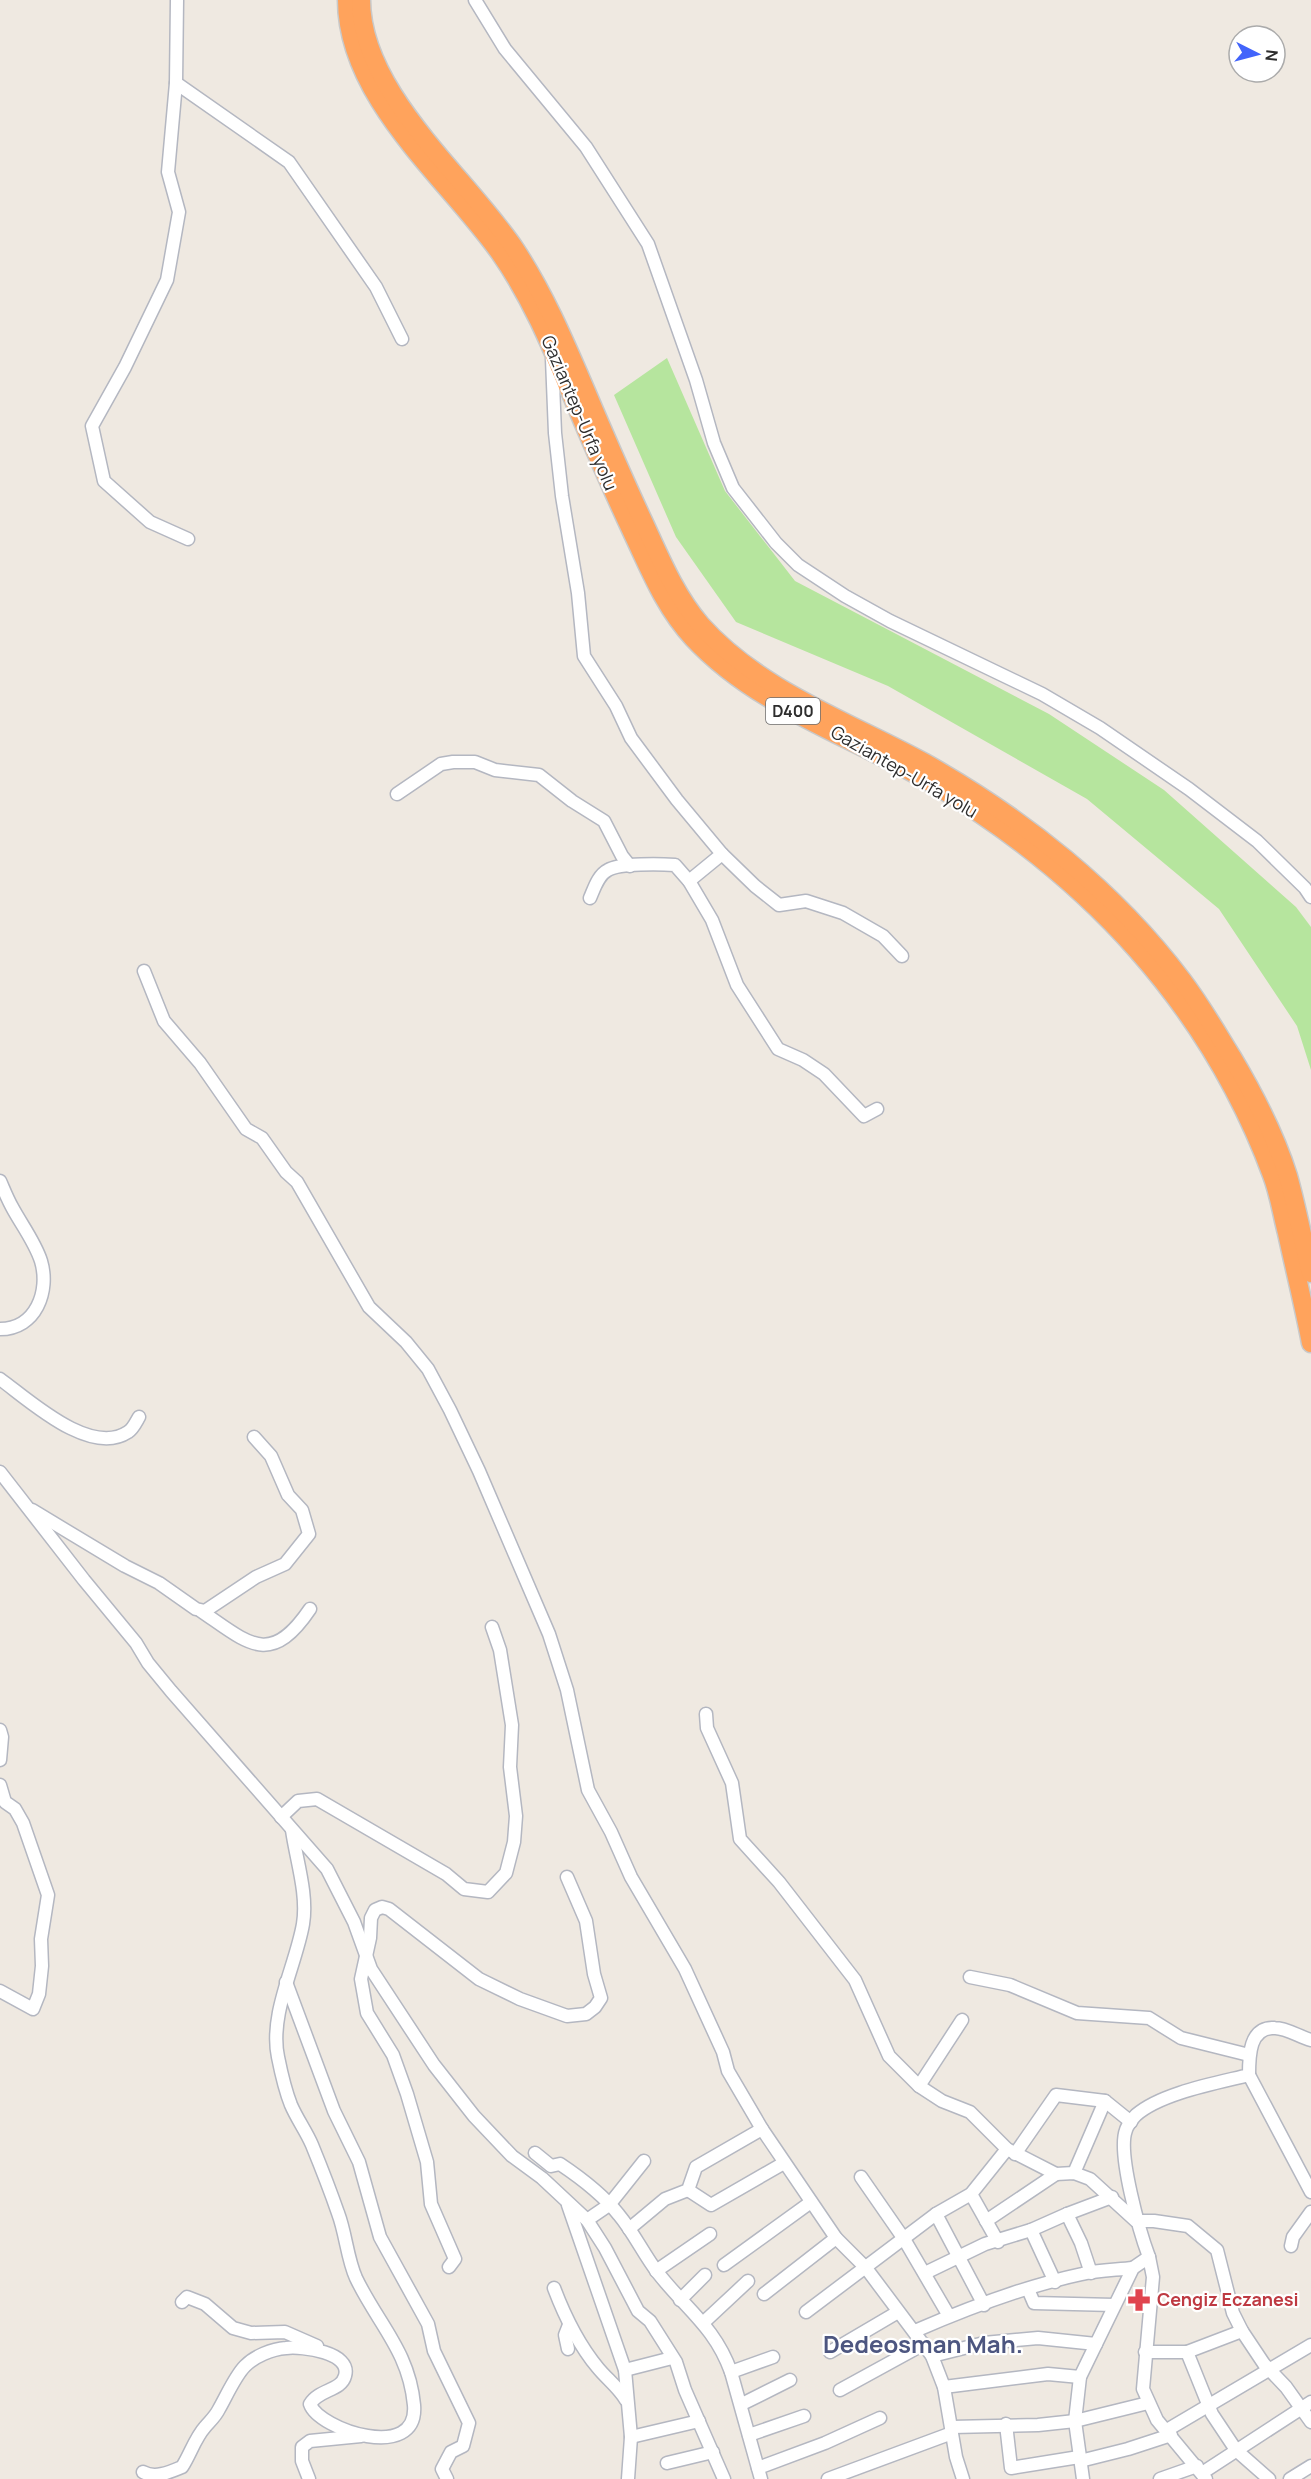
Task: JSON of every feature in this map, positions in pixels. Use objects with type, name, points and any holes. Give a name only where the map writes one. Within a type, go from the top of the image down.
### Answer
[{"type":"highway","name":"Gaziantep-Urfa yolu","points":[[347,0],[350,33],[356,53],[385,108],[498,250],[520,284],[552,349],[610,485],[658,587],[693,638],[719,662],[756,689],[936,786],[1034,852],[1106,916],[1171,989],[1195,1024],[1241,1101],[1274,1179],[1311,1343]]},
{"type":"highway","name":"Gaziantep-Urfa yolu","points":[[362,0],[364,30],[369,48],[397,100],[510,241],[533,276],[551,311],[670,580],[688,608],[704,628],[728,651],[764,677],[943,773],[1015,821],[1086,877],[1148,939],[1182,979],[1208,1017],[1254,1094],[1287,1174],[1311,1273]]},
{"type":"street","points":[[177,0],[176,82],[168,172],[179,212],[167,280],[125,367],[92,426],[104,481],[150,522],[188,539]]},
{"type":"street","points":[[475,0],[505,49],[586,147],[648,244],[696,380],[714,443],[733,488],[776,543],[798,565],[845,596],[890,621],[1042,694],[1100,728],[1189,789],[1257,841],[1305,888],[1311,897]]},
{"type":"street","points":[[176,82],[289,162],[376,287],[402,339]]},
{"type":"street","points":[[552,349],[555,433],[562,495],[578,593],[584,656],[616,706],[631,738],[677,800],[722,854],[778,905],[806,901],[843,913],[883,936],[902,956]]},
{"type":"street","points":[[397,794],[441,764],[453,762],[475,762],[495,770],[539,775],[572,801],[604,821],[622,856],[630,866]]},
{"type":"street","points":[[689,881],[722,854]]},
{"type":"street","points":[[590,898],[596,884],[607,870],[630,866],[675,865],[689,881],[712,920],[737,985],[778,1049],[803,1060],[824,1074],[864,1116],[877,1109]]},
{"type":"street","points":[[144,971],[164,1022],[200,1063],[246,1129],[262,1138],[286,1172],[297,1182],[369,1307],[406,1342],[428,1369],[479,1471],[549,1634],[567,1690],[588,1790],[611,1832],[631,1877],[685,1969],[723,2052],[728,2071],[762,2129],[836,2238],[866,2268],[932,2356],[944,2386],[963,2479]]},
{"type":"street","points":[[0,1181],[40,1258],[43,1280],[38,1306],[32,1316],[16,1327],[0,1329]]},
{"type":"street","points":[[0,1379],[37,1407],[79,1433],[109,1438],[119,1437],[130,1431],[139,1417]]},
{"type":"street","points":[[201,1611],[211,1609],[256,1577],[285,1564],[309,1534],[302,1510],[288,1495],[271,1456],[254,1437]]},
{"type":"street","points":[[0,1472],[136,1643],[148,1663],[171,1691],[327,1869],[354,1922],[371,1969],[400,2017],[474,2116],[512,2156],[542,2178],[587,2220],[605,2248],[638,2311],[650,2321],[676,2362],[685,2390],[724,2479]]},
{"type":"street","points":[[26,1506],[125,1566],[159,1583],[237,1636],[261,1646],[274,1645],[286,1637],[310,1609]]},
{"type":"street","points":[[281,1817],[298,1801],[317,1799],[446,1874],[464,1889],[488,1892],[506,1873],[514,1842],[516,1816],[510,1767],[512,1725],[500,1650],[492,1627]]},
{"type":"street","points":[[706,1714],[707,1728],[732,1783],[740,1839],[779,1882],[855,1980],[889,2056],[919,2086],[942,2101],[970,2112],[1011,2152],[1056,2174],[1074,2173],[1090,2180],[1112,2197],[1136,2221],[1188,2226],[1217,2250],[1233,2313],[1242,2331],[1264,2364],[1305,2405],[1311,2422]]},
{"type":"street","points":[[0,1730],[2,1737],[0,1760]]},
{"type":"street","points":[[0,1785],[5,1802],[15,1809],[23,1823],[48,1895],[41,1939],[42,1966],[39,1994],[33,2009],[0,1991]]},
{"type":"street","points":[[291,1829],[304,1909],[296,1952],[286,1981],[277,2054],[291,2103],[311,2143],[339,2214],[356,2278],[404,2360],[414,2404],[412,2422],[403,2432],[382,2438],[363,2436],[310,2441],[302,2447],[302,2461],[309,2479]]},
{"type":"street","points":[[450,2267],[455,2259],[431,2204],[427,2162],[407,2094],[393,2055],[367,2013],[361,1979],[371,1918],[375,1910],[382,1907],[389,1909],[479,1978],[520,1999],[557,2013],[567,2016],[586,2014],[601,1998],[596,1985],[586,1921],[567,1877]]},
{"type":"street","points":[[970,1977],[1011,1985],[1077,2013],[1149,2018],[1181,2038],[1249,2055]]},
{"type":"street","points":[[286,1981],[334,2111],[359,2162],[380,2237],[428,2324],[434,2350],[469,2423],[464,2446],[451,2452],[442,2469],[447,2479]]},
{"type":"street","points":[[919,2086],[962,2020]]},
{"type":"street","points":[[1311,2040],[1275,2028],[1261,2032],[1250,2044],[1249,2055],[1249,2075],[1311,2192]]},
{"type":"street","points":[[1221,2048],[1249,2055]]},
{"type":"street","points":[[1202,2473],[1157,2421],[1143,2389],[1153,2277],[1149,2257],[1136,2221],[1124,2150],[1125,2131],[1136,2115],[1179,2093],[1249,2075]]},
{"type":"street","points":[[806,2312],[936,2214],[972,2194],[1011,2152],[1056,2095],[1105,2100],[1131,2122]]},
{"type":"street","points":[[1074,2173],[1105,2100]]},
{"type":"street","points":[[629,2229],[665,2199],[688,2190],[696,2168],[762,2129]]},
{"type":"street","points":[[535,2152],[552,2166],[560,2164],[572,2172],[609,2205],[629,2229],[656,2271],[680,2300],[710,2329],[725,2355],[731,2372],[760,2473],[880,2418]]},
{"type":"street","points":[[587,2220],[609,2205],[644,2161]]},
{"type":"street","points":[[688,2190],[711,2205],[784,2163]]},
{"type":"street","points":[[986,2221],[1056,2174]]},
{"type":"street","points":[[861,2177],[904,2239],[950,2316]]},
{"type":"street","points":[[972,2194],[999,2242]]},
{"type":"street","points":[[925,2272],[985,2244],[999,2242],[1112,2197]]},
{"type":"street","points":[[724,2265],[811,2202]]},
{"type":"street","points":[[568,2204],[625,2370],[631,2437],[628,2479]]},
{"type":"street","points":[[1291,2246],[1293,2237],[1311,2212]]},
{"type":"street","points":[[936,2214],[984,2305]]},
{"type":"street","points":[[1067,2214],[1081,2243],[1091,2273]]},
{"type":"street","points":[[1030,2230],[1055,2282]]},
{"type":"street","points":[[656,2271],[710,2234]]},
{"type":"street","points":[[764,2294],[836,2238]]},
{"type":"street","points":[[915,2331],[950,2316],[1028,2289],[1091,2273],[1133,2268],[1149,2257]]},
{"type":"street","points":[[1083,2479],[1075,2421],[1080,2377],[1133,2268]]},
{"type":"street","points":[[680,2300],[705,2275]]},
{"type":"street","points":[[703,2323],[748,2281]]},
{"type":"street","points":[[554,2288],[569,2325],[598,2368],[618,2387],[628,2403]]},
{"type":"street","points":[[1028,2289],[1034,2303],[1114,2305]]},
{"type":"street","points":[[182,2301],[188,2298],[197,2300],[233,2328],[251,2333],[285,2332],[328,2352],[343,2364],[345,2377],[339,2385],[314,2398],[310,2404],[312,2409],[319,2417],[363,2436]]},
{"type":"street","points":[[830,2352],[898,2312]]},
{"type":"street","points":[[568,2349],[565,2335],[569,2325]]},
{"type":"street","points":[[1145,2352],[1186,2352],[1242,2331]]},
{"type":"street","points":[[932,2356],[984,2343],[1038,2338],[1096,2344]]},
{"type":"street","points":[[840,2390],[924,2344]]},
{"type":"street","points":[[1006,2424],[1011,2473],[1128,2450],[1169,2433],[1208,2406],[1311,2345]]},
{"type":"street","points":[[143,2472],[150,2476],[158,2475],[182,2467],[242,2370],[254,2359],[287,2348],[328,2352]]},
{"type":"street","points":[[1186,2352],[1208,2406],[1236,2450],[1269,2479]]},
{"type":"street","points":[[731,2372],[773,2356]]},
{"type":"street","points":[[625,2370],[672,2358]]},
{"type":"street","points":[[944,2386],[1048,2374],[1080,2377]]},
{"type":"street","points":[[742,2404],[790,2380]]},
{"type":"street","points":[[828,2479],[952,2430],[1006,2424],[1038,2425],[1075,2421],[1148,2403]]},
{"type":"street","points":[[1160,2479],[1202,2473],[1305,2405]]},
{"type":"street","points":[[749,2435],[804,2416]]},
{"type":"street","points":[[631,2437],[699,2421]]},
{"type":"street","points":[[667,2463],[713,2452]]},
{"type":"street","points":[[1290,2479],[1311,2466]]},
{"type":"green space","points":[[667,358],[725,491],[795,581],[1049,714],[1164,790],[1296,907],[1311,927],[1311,1070],[1297,1026],[1219,909],[1087,799],[888,686],[736,622],[676,537],[614,395]]},
{"type":"place","name":"Cengiz Eczanesi","points":[[1139,2300]]},
{"type":"district","name":"Dedeosman Mah.","points":[[923,2345]]}]
